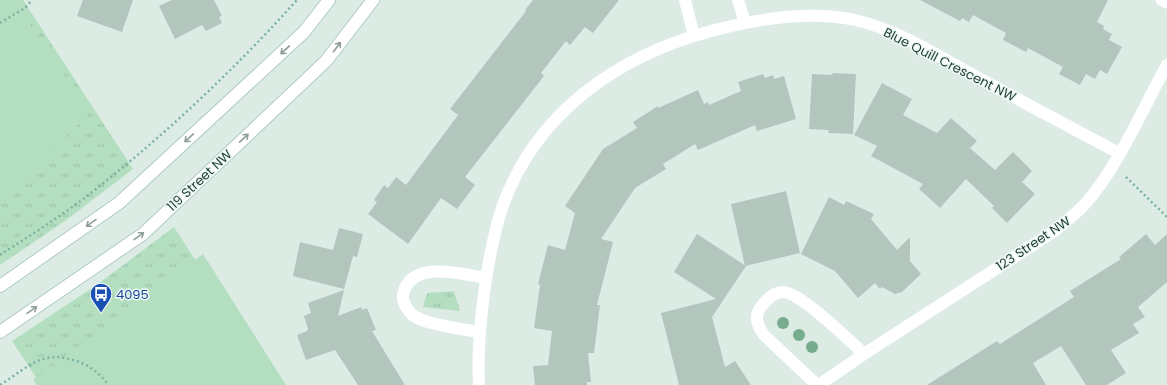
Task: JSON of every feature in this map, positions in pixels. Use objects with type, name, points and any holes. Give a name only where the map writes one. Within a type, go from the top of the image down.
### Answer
[{"type":"street","points":[[0,286],[119,203],[304,32],[329,0]]},
{"type":"street","name":"119 Street NW","points":[[0,332],[143,234],[326,61],[373,0]]},
{"type":"street","points":[[685,0],[694,36]]},
{"type":"street","points":[[738,0],[744,22]]},
{"type":"street","name":"Blue Quill Crescent NW","points":[[479,385],[479,332],[491,248],[503,204],[514,180],[530,152],[543,134],[588,90],[622,66],[655,49],[744,22],[807,16],[854,20],[876,26],[918,45],[1119,153]]},
{"type":"street","name":"123 Street NW","points":[[864,354],[803,301],[790,294],[783,292],[766,300],[759,309],[756,317],[758,325],[764,335],[818,385],[1053,232],[1085,204],[1113,164],[1167,65]]},
{"type":"street","points":[[479,332],[422,320],[413,316],[406,308],[403,298],[405,288],[413,277],[423,272],[486,278]]},
{"type":"lane","points":[[1161,0],[1167,3]]},
{"type":"path","points":[[0,23],[25,8],[32,0]]},
{"type":"path","points":[[0,255],[87,196],[195,105],[257,44],[297,0]]},
{"type":"path","points":[[1113,164],[1167,217]]},
{"type":"path","points":[[0,385],[31,364],[50,357],[69,358],[88,365],[108,385]]},
{"type":"green space","points":[[0,0],[23,0],[133,169],[65,221],[0,265]]},
{"type":"green space","points":[[0,0],[14,0],[89,114],[0,199]]},
{"type":"green space","points":[[174,227],[276,385],[41,385],[12,341],[98,284]]},
{"type":"green space","points":[[203,254],[286,385],[37,385],[33,380]]},
{"type":"green space","points":[[454,291],[460,311],[423,307],[427,293]]},
{"type":"building","points":[[83,0],[133,0],[122,32],[77,16]]},
{"type":"building","points":[[172,0],[214,0],[222,16],[219,17],[222,23],[206,31],[202,25],[175,39],[159,6]]},
{"type":"building","points":[[533,0],[619,0],[593,33],[585,27],[570,45],[566,41],[541,73],[544,76],[465,177],[475,185],[457,209],[441,198],[408,244],[368,214],[377,202],[374,200],[384,185],[388,188],[396,177],[406,185],[458,115],[450,109]]},
{"type":"building","points":[[920,0],[1108,0],[1097,22],[1104,26],[1103,29],[1112,34],[1109,40],[1122,47],[1107,74],[1100,70],[1095,79],[1086,74],[1080,85],[1059,74],[1063,67],[1028,48],[1026,52],[1003,40],[1006,33],[973,15],[969,22],[962,18],[960,21]]},
{"type":"building","points":[[832,73],[856,74],[853,134],[828,133],[829,130],[809,129],[812,74],[833,75]]},
{"type":"building","points":[[763,74],[765,78],[773,75],[774,79],[784,76],[796,119],[757,131],[755,125],[698,150],[695,144],[663,164],[666,169],[635,188],[601,239],[613,242],[597,305],[600,305],[594,353],[588,353],[591,382],[587,382],[587,385],[535,385],[533,366],[548,365],[552,331],[534,328],[540,285],[538,284],[548,245],[565,250],[575,213],[565,206],[603,149],[637,128],[633,122],[658,106],[658,108],[698,90],[704,104],[708,102],[709,105],[741,91],[738,82]]},
{"type":"building","points":[[882,83],[912,99],[903,115],[937,133],[951,118],[977,141],[970,148],[995,170],[1013,152],[1032,171],[1022,182],[1035,194],[1007,223],[992,208],[994,206],[966,179],[940,208],[919,189],[923,184],[871,156],[877,146],[854,135]]},
{"type":"building","points":[[786,191],[800,253],[745,266],[731,204]]},
{"type":"building","points":[[829,197],[844,205],[846,201],[874,214],[871,219],[897,250],[910,237],[910,261],[921,274],[902,292],[895,294],[882,287],[880,289],[875,283],[858,298],[835,271],[801,254]]},
{"type":"building","points":[[339,228],[363,234],[357,257],[353,256],[344,289],[293,276],[300,242],[333,250]]},
{"type":"building","points":[[697,234],[746,266],[712,317],[725,367],[735,361],[751,385],[679,385],[661,313],[716,299],[674,272]]},
{"type":"building","points":[[1146,234],[1155,245],[1167,234],[1167,282],[1138,307],[1145,317],[1133,324],[1139,333],[1111,350],[1126,373],[1107,385],[1086,385],[1061,346],[1033,363],[1046,385],[927,385],[997,341],[1000,344],[1074,297],[1070,291],[1121,259],[1119,257]]},
{"type":"building","points":[[344,290],[338,316],[361,307],[362,310],[367,308],[376,330],[372,331],[405,385],[358,385],[335,350],[306,360],[297,335],[307,331],[308,329],[304,316],[311,313],[308,303]]},
{"type":"place","name":"4095","points":[[101,314]]}]
